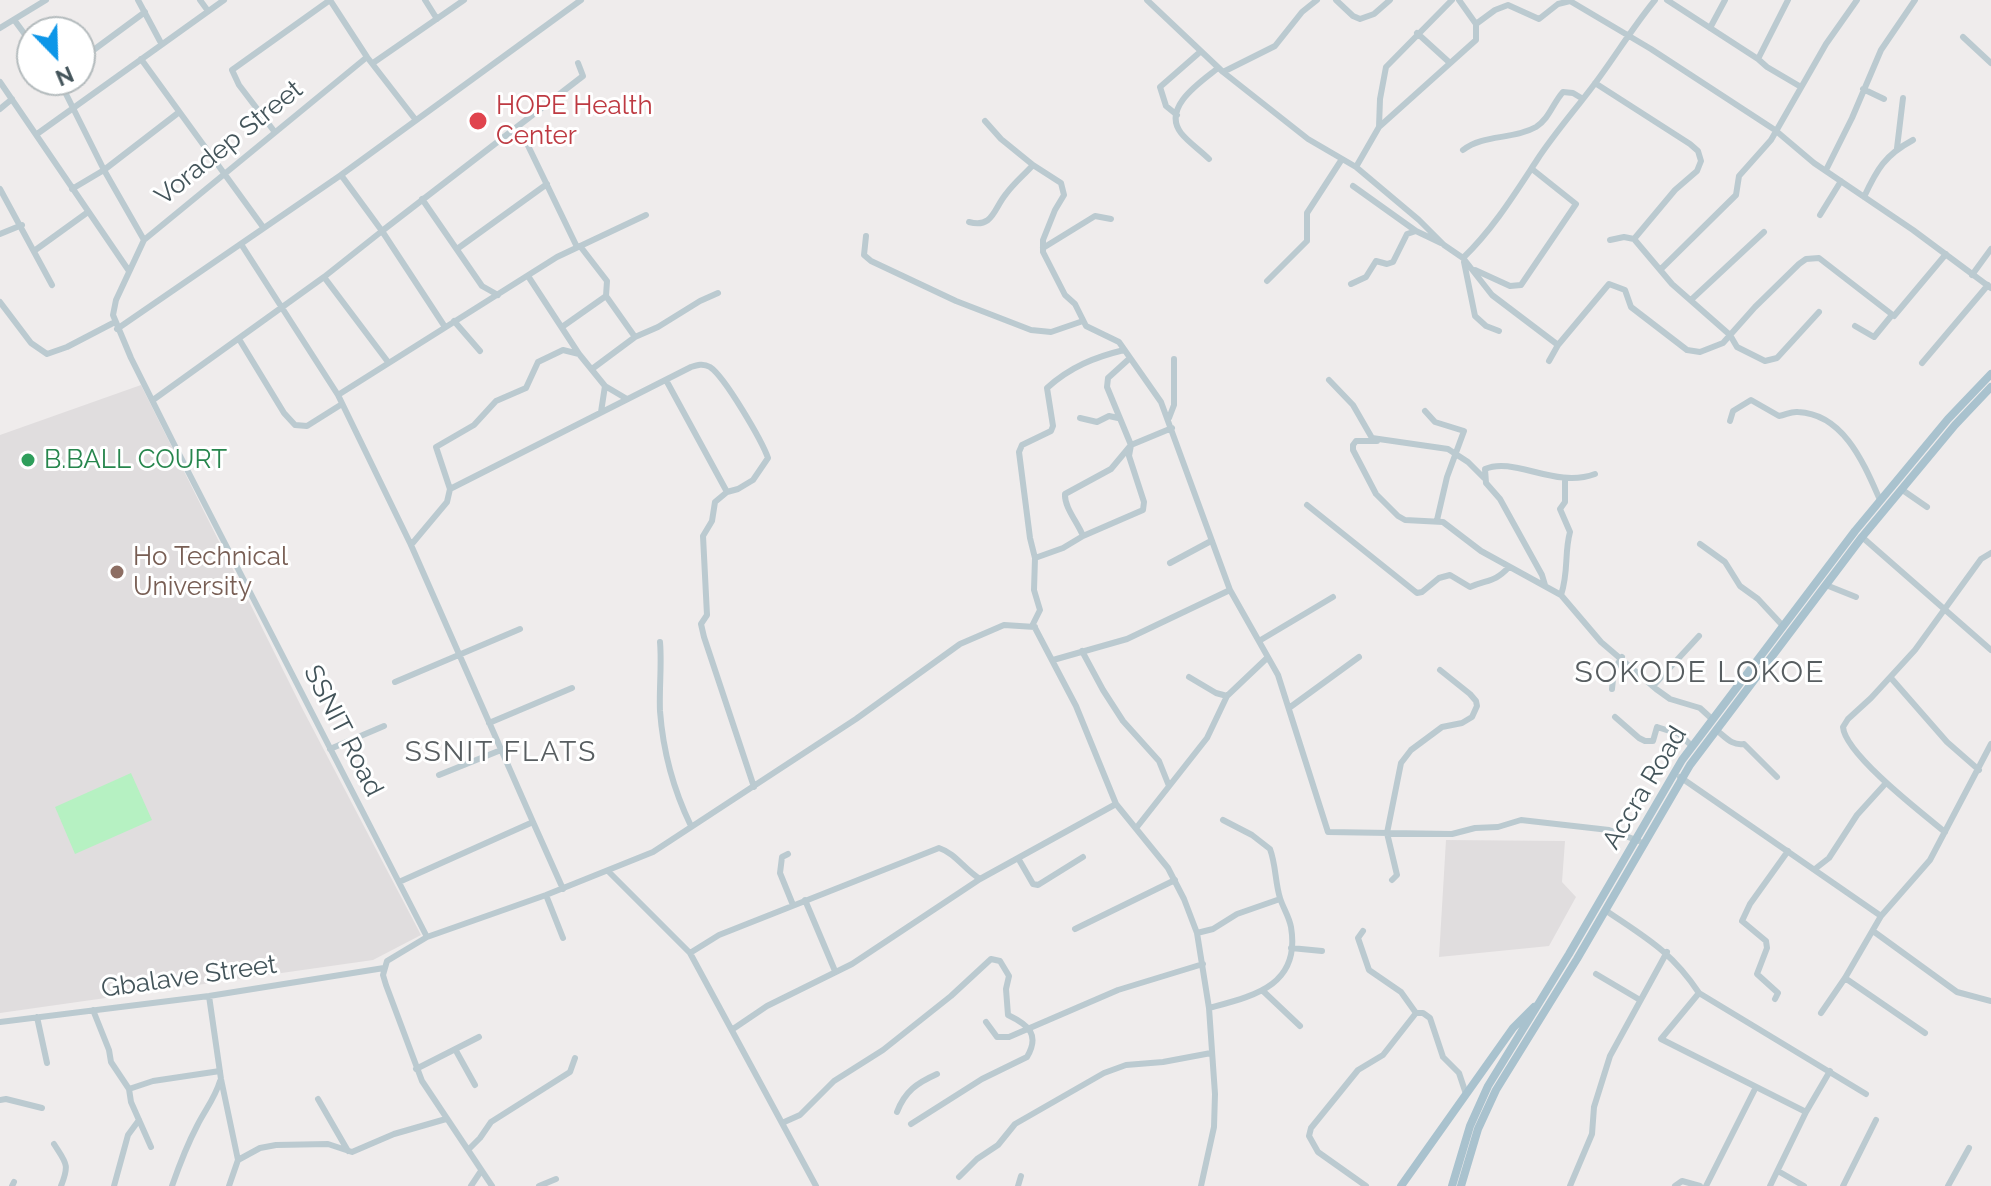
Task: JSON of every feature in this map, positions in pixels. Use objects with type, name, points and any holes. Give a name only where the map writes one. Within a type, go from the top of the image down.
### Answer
[{"type":"main road","name":"Accra Road","points":[[1461,1186],[1474,1141],[1490,1103],[1605,910],[1692,746],[1880,500],[1948,419],[1991,374]]},
{"type":"main road","name":"Accra Road","points":[[1677,776],[1862,537],[1955,425],[1991,387]]},
{"type":"main road","name":"Accra Road","points":[[1452,1186],[1470,1126],[1488,1086],[1640,842]]},
{"type":"main road","points":[[1401,1186],[1505,1040],[1539,1003]]},
{"type":"main road","points":[[1505,1040],[1535,1026]]},
{"type":"street","points":[[0,28],[46,0]]},
{"type":"street","points":[[138,0],[161,43]]},
{"type":"street","points":[[200,0],[208,11]]},
{"type":"street","points":[[37,134],[224,0]]},
{"type":"street","points":[[274,131],[244,92],[232,70],[330,0],[415,119]]},
{"type":"street","points":[[425,0],[437,19]]},
{"type":"street","name":"Voradep Street","points":[[129,271],[144,240],[274,131],[370,60],[464,0]]},
{"type":"street","points":[[0,302],[31,343],[47,354],[116,326],[341,175],[581,0]]},
{"type":"street","points":[[1147,0],[1221,70],[1308,139],[1356,167],[1444,245]]},
{"type":"street","points":[[1209,159],[1180,132],[1177,115],[1184,97],[1221,70],[1275,46],[1302,12],[1317,0]]},
{"type":"street","points":[[1336,0],[1360,19],[1374,14],[1390,0]]},
{"type":"street","points":[[1379,127],[1386,67],[1452,0]]},
{"type":"street","points":[[1356,167],[1379,127],[1476,40],[1476,24],[1459,0]]},
{"type":"street","points":[[1476,24],[1508,5],[1539,19],[1558,4],[1570,0],[1775,130],[1989,287],[1922,363]]},
{"type":"street","points":[[1463,258],[1481,241],[1627,34],[1655,0]]},
{"type":"street","points":[[1667,0],[1801,87]]},
{"type":"street","points":[[1710,28],[1725,0]]},
{"type":"street","points":[[1758,59],[1788,0]]},
{"type":"street","points":[[1661,269],[1732,201],[1739,187],[1739,176],[1763,151],[1857,0]]},
{"type":"street","points":[[1826,170],[1881,50],[1915,0]]},
{"type":"street","points":[[96,48],[145,12]]},
{"type":"street","points":[[1417,33],[1450,63]]},
{"type":"street","points":[[1963,37],[1991,63]]},
{"type":"street","points":[[1177,115],[1166,106],[1160,87],[1200,52]]},
{"type":"street","points":[[141,59],[263,227]]},
{"type":"street","points":[[153,400],[324,277],[519,127],[583,76],[578,63]]},
{"type":"street","points":[[0,82],[129,271],[113,307],[116,326]]},
{"type":"street","points":[[1595,83],[1690,144],[1698,151],[1701,161],[1697,171],[1675,190],[1634,239]]},
{"type":"street","points":[[1863,89],[1884,99]]},
{"type":"street","points":[[1463,150],[1476,142],[1511,137],[1537,126],[1563,92],[1583,99]]},
{"type":"street","points":[[68,96],[104,170],[144,240]]},
{"type":"street","points":[[1897,148],[1903,98]]},
{"type":"street","points":[[0,109],[12,99]]},
{"type":"street","points":[[72,189],[104,170],[178,113]]},
{"type":"street","points":[[985,121],[1001,139],[1033,165],[1051,174],[1064,189],[1043,240],[1043,248],[1065,295],[1075,304],[1083,321],[1090,329],[1119,342],[1169,418],[1230,590],[1278,675],[1328,832],[1452,834],[1521,820],[1609,830],[1640,842]]},
{"type":"street","points":[[519,127],[579,246],[598,265],[607,281],[606,296],[635,337]]},
{"type":"street","points":[[1864,197],[1883,162],[1897,148],[1913,140]]},
{"type":"street","points":[[1267,281],[1307,241],[1307,213],[1342,159]]},
{"type":"street","points":[[969,222],[978,224],[995,215],[1008,190],[1033,165]]},
{"type":"street","points":[[1474,270],[1510,286],[1521,285],[1576,204],[1532,169]]},
{"type":"street","points":[[341,175],[445,327]]},
{"type":"street","points":[[1820,215],[1841,181]]},
{"type":"street","points":[[457,249],[547,184]]},
{"type":"street","points":[[1353,186],[1416,231],[1463,258],[1492,295],[1558,345]]},
{"type":"street","points":[[0,189],[52,285]]},
{"type":"street","points":[[422,199],[485,289],[498,295]]},
{"type":"street","points":[[34,251],[88,212]]},
{"type":"street","points":[[338,395],[579,246],[646,215]]},
{"type":"street","points":[[1043,248],[1095,216],[1111,219]]},
{"type":"street","points":[[0,234],[22,225]]},
{"type":"street","points":[[1351,284],[1366,277],[1376,261],[1393,262],[1407,234],[1416,231]]},
{"type":"street","points":[[1692,299],[1764,232]]},
{"type":"street","points":[[866,236],[864,255],[871,261],[1013,325],[1051,332],[1083,321]]},
{"type":"street","points":[[1610,240],[1624,237],[1634,239],[1672,284],[1730,335],[1739,349],[1769,362],[1777,358],[1819,312]]},
{"type":"street","points":[[241,244],[338,395],[411,545],[563,889]]},
{"type":"street","points":[[1972,275],[1991,249]]},
{"type":"street","points":[[1855,326],[1874,337],[1946,254]]},
{"type":"street","points":[[1463,258],[1475,316],[1486,326],[1499,331]]},
{"type":"street","points":[[1549,361],[1558,345],[1609,284],[1625,290],[1631,307],[1687,350],[1700,352],[1716,347],[1789,274],[1811,258],[1819,258],[1892,315]]},
{"type":"street","points":[[528,276],[579,354],[605,386],[627,399]]},
{"type":"street","points":[[324,277],[388,362]]},
{"type":"street","points":[[592,369],[635,337],[718,293]]},
{"type":"street","points":[[562,327],[606,296]]},
{"type":"street","points":[[454,321],[480,351]]},
{"type":"street","name":"SSNIT Road","points":[[116,326],[427,937]]},
{"type":"street","points":[[239,339],[284,413],[295,425],[307,426],[342,404]]},
{"type":"street","points":[[411,545],[444,507],[450,489],[436,447],[474,425],[496,401],[526,388],[538,362],[563,350],[579,354]]},
{"type":"street","points":[[1124,350],[1081,363],[1047,388],[1053,426],[1051,431],[1022,445],[1019,452],[1035,558],[1034,590],[1040,610],[1033,624],[1076,706],[1116,804],[1137,827],[1175,880],[1197,933],[1209,1008],[1214,1127],[1201,1186]]},
{"type":"street","points":[[1035,558],[1143,510],[1144,502],[1129,456],[1131,445],[1107,387],[1108,378],[1130,358]]},
{"type":"street","points":[[1169,418],[1174,405],[1174,359]]},
{"type":"street","points":[[450,489],[691,367],[703,365],[711,368],[736,402],[768,458],[762,470],[715,502],[712,521],[703,536],[707,615],[701,624],[729,718],[754,787]]},
{"type":"street","points":[[666,380],[727,492]]},
{"type":"street","points":[[1329,380],[1353,405],[1369,435],[1377,441]]},
{"type":"street","points":[[601,412],[605,386]]},
{"type":"street","points":[[1730,421],[1733,411],[1751,400],[1779,416],[1792,411],[1816,416],[1851,442],[1855,454],[1868,470],[1880,500]]},
{"type":"street","points":[[1425,411],[1435,422],[1464,430],[1437,520]]},
{"type":"street","points":[[1080,418],[1097,422],[1109,416],[1118,418]]},
{"type":"street","points":[[1083,536],[1077,519],[1065,501],[1065,494],[1111,469],[1131,445],[1172,428]]},
{"type":"street","points":[[1545,585],[1500,499],[1468,462],[1448,449],[1416,443],[1356,441],[1353,445],[1376,494],[1391,510],[1405,520],[1443,522],[1481,551],[1561,595],[1601,642],[1670,699],[1693,704],[1712,719]]},
{"type":"street","points":[[1485,479],[1485,468],[1499,465],[1565,479],[1595,474]]},
{"type":"street","points":[[1561,595],[1567,577],[1566,545],[1570,532],[1560,509],[1565,502],[1565,479]]},
{"type":"street","points":[[1901,489],[1927,507]]},
{"type":"street","points":[[1307,505],[1417,593],[1450,575],[1470,587],[1490,582],[1499,578],[1509,567]]},
{"type":"street","points":[[1862,537],[1991,650]]},
{"type":"street","points":[[1170,563],[1211,541]]},
{"type":"street","points":[[1700,544],[1725,562],[1740,586],[1758,599],[1783,626]]},
{"type":"street","points":[[1945,832],[1886,783],[1847,741],[1843,731],[1848,719],[1915,650],[1981,559],[1991,553]]},
{"type":"street","points":[[1826,585],[1856,597]]},
{"type":"street","points":[[1053,660],[1127,639],[1230,590]]},
{"type":"street","points":[[1259,641],[1333,597]]},
{"type":"street","points":[[492,1186],[469,1149],[431,1099],[416,1069],[389,995],[384,968],[396,954],[427,937],[563,889],[653,852],[856,719],[960,644],[1004,625],[1035,627]]},
{"type":"street","points":[[395,682],[520,629]]},
{"type":"street","points":[[1654,685],[1699,636]]},
{"type":"street","points":[[660,642],[660,711],[669,765],[681,806],[691,826]]},
{"type":"street","points":[[1082,651],[1123,721],[1159,761],[1169,786]]},
{"type":"street","points":[[1289,708],[1359,657]]},
{"type":"street","points":[[1612,689],[1614,670],[1622,657]]},
{"type":"street","points":[[1137,827],[1207,738],[1227,696],[1267,658]]},
{"type":"street","points":[[1392,880],[1397,875],[1387,833],[1401,763],[1442,727],[1462,723],[1472,717],[1477,706],[1470,694],[1440,670]]},
{"type":"street","points":[[1189,677],[1227,696]]},
{"type":"street","points":[[1891,678],[1947,742],[1979,770]]},
{"type":"street","points":[[489,723],[572,688]]},
{"type":"street","points":[[1615,717],[1645,741],[1653,741],[1657,727],[1679,734],[1692,746]]},
{"type":"street","points":[[330,749],[384,726]]},
{"type":"street","points":[[1715,730],[1730,742],[1744,744],[1751,749],[1777,777]]},
{"type":"street","points":[[1821,1013],[1881,916],[1930,860],[1991,744]]},
{"type":"street","points":[[439,775],[501,750]]},
{"type":"street","points":[[1677,776],[1881,916]]},
{"type":"street","points":[[1815,869],[1829,858],[1857,815],[1886,783]]},
{"type":"street","points":[[733,1029],[767,1006],[852,964],[980,879],[1116,804]]},
{"type":"street","points":[[1209,1008],[1271,987],[1285,970],[1291,948],[1291,926],[1280,899],[1270,849],[1252,835],[1223,820]]},
{"type":"street","points":[[399,882],[533,822]]},
{"type":"street","points":[[690,953],[719,935],[939,848],[946,850],[980,879]]},
{"type":"street","points":[[1775,999],[1778,993],[1757,974],[1767,948],[1766,941],[1742,921],[1750,904],[1788,851]]},
{"type":"street","points":[[788,854],[782,857],[779,870],[793,905]]},
{"type":"street","points":[[1018,858],[1033,884],[1038,885],[1083,857]]},
{"type":"street","points":[[608,871],[690,953],[733,1029],[812,1184]]},
{"type":"street","points":[[1075,929],[1175,880]]},
{"type":"street","points":[[546,895],[563,938]]},
{"type":"street","points":[[1197,933],[1219,926],[1237,914],[1280,899]]},
{"type":"street","points":[[805,900],[835,971]]},
{"type":"street","points":[[1605,910],[1667,952],[1699,993],[1866,1094]]},
{"type":"street","points":[[1363,931],[1358,938],[1366,965],[1401,992],[1416,1013]]},
{"type":"street","points":[[1873,931],[1957,992],[1991,1001]]},
{"type":"street","points":[[1291,948],[1322,951]]},
{"type":"street","points":[[1570,1186],[1592,1134],[1594,1107],[1610,1056],[1667,952]]},
{"type":"street","points":[[782,1123],[800,1115],[834,1081],[883,1050],[951,996],[991,959],[1000,961],[1009,976],[1006,989],[1008,1015],[1023,1022],[1035,1040],[1027,1057],[982,1079],[911,1124]]},
{"type":"street","points":[[986,1022],[993,1034],[1003,1038],[1118,990],[1203,964]]},
{"type":"street","name":"Gbalave Street","points":[[0,1022],[209,996],[384,968]]},
{"type":"street","points":[[1596,974],[1640,1000]]},
{"type":"street","points":[[1845,978],[1925,1033]]},
{"type":"street","points":[[1263,991],[1300,1026]]},
{"type":"street","points":[[1699,993],[1661,1039],[1806,1112]]},
{"type":"street","points":[[209,996],[220,1075],[238,1160],[229,1186]]},
{"type":"street","points":[[93,1010],[111,1062],[129,1089],[131,1102],[151,1147]]},
{"type":"street","points":[[1416,1013],[1430,1018],[1443,1057],[1459,1073],[1466,1094]]},
{"type":"street","points":[[1366,1186],[1318,1152],[1309,1136],[1311,1128],[1358,1070],[1383,1055],[1416,1013]]},
{"type":"street","points":[[37,1017],[47,1063]]},
{"type":"street","points":[[416,1069],[479,1037]]},
{"type":"street","points":[[455,1049],[475,1085]]},
{"type":"street","points":[[959,1177],[977,1159],[998,1145],[1015,1124],[1104,1073],[1126,1065],[1211,1053]]},
{"type":"street","points":[[469,1149],[491,1122],[570,1072],[575,1058]]},
{"type":"street","points":[[1770,1186],[1830,1071]]},
{"type":"street","points":[[897,1112],[902,1097],[937,1074]]},
{"type":"street","points":[[129,1089],[153,1081],[220,1075]]},
{"type":"street","points":[[172,1186],[197,1125],[214,1099],[220,1075]]},
{"type":"street","points":[[1706,1186],[1756,1087]]},
{"type":"street","points":[[214,1099],[225,1099]]},
{"type":"street","points":[[318,1099],[348,1151]]},
{"type":"street","points":[[0,1100],[42,1108]]},
{"type":"street","points":[[238,1160],[260,1148],[276,1145],[328,1144],[352,1152],[394,1134],[446,1119]]},
{"type":"street","points":[[114,1186],[128,1135],[139,1120]]},
{"type":"street","points":[[1843,1186],[1876,1120]]},
{"type":"street","points":[[54,1144],[67,1166],[61,1186]]},
{"type":"street","points":[[1948,1186],[1969,1148]]},
{"type":"street","points":[[471,1186],[481,1171]]},
{"type":"street","points":[[1778,1171],[1804,1186]]},
{"type":"street","points":[[1018,1186],[1021,1176]]},
{"type":"street","points":[[539,1186],[556,1179]]},
{"type":"street","points":[[1675,1186],[1682,1181],[1700,1186]]},
{"type":"shaded area","name":"Ho Technical University","points":[[141,385],[302,708],[421,935],[373,960],[0,1013],[0,435]]},
{"type":"shaded area","points":[[1446,840],[1565,841],[1562,882],[1576,897],[1549,946],[1439,957]]},
{"type":"green space","points":[[131,773],[152,820],[75,854],[55,807]]},
{"type":"place","name":"HOPE Health Center","points":[[478,121]]},
{"type":"place","name":"B.BALL COURT","points":[[28,460]]},
{"type":"place","name":"Ho Technical University","points":[[117,572]]},
{"type":"district","name":"SOKODE LOKOE","points":[[1700,673]]},
{"type":"district","name":"SSNIT FLATS","points":[[501,753]]}]
